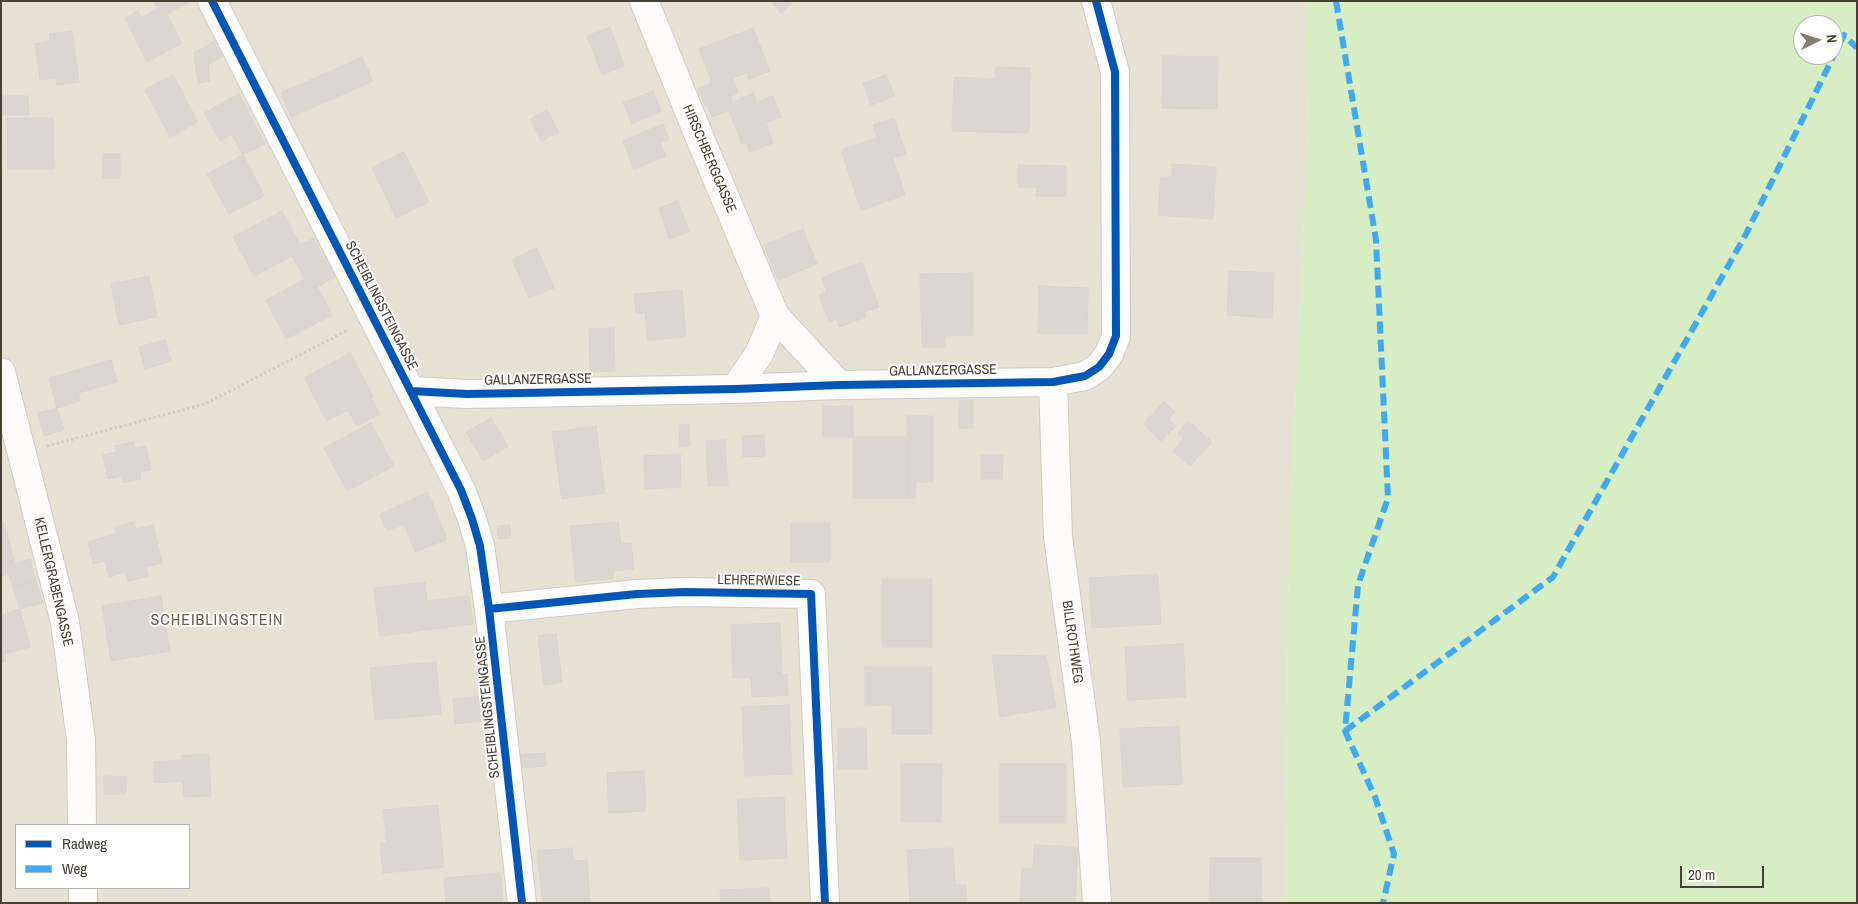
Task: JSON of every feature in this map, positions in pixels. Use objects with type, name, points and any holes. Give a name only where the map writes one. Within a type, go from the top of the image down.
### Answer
[{"type":"street","name":"SCHEIBLINGSTEINGASSE","points":[[212,1],[461,490],[472,519],[480,546],[489,609],[522,903]]},
{"type":"street","name":"HIRSCHBERGGASSE","points":[[644,1],[775,316],[839,385]]},
{"type":"street","name":"GALLANZERGASSE","points":[[410,391],[467,394],[1053,382],[1085,376],[1099,367],[1109,354],[1116,336],[1115,72],[1096,1]]},
{"type":"street","points":[[735,389],[759,354],[775,316]]},
{"type":"street","name":"KELLERGRABENGASSE","points":[[1,372],[65,622],[80,740],[82,824]]},
{"type":"street","name":"BILLROTHWEG","points":[[1053,382],[1058,537],[1086,742],[1097,903]]},
{"type":"street","name":"LEHRERWIESE","points":[[489,609],[637,594],[685,592],[811,594],[825,903]]},
{"type":"street","points":[[83,889],[83,903]]},
{"type":"path","points":[[22,452],[205,404],[372,317]]},
{"type":"shaded area","points":[[1,1],[1305,1],[1308,129],[1289,539],[1285,903],[1,903]]},
{"type":"green space","points":[[1305,1],[1857,1],[1857,903],[1285,903],[1289,539],[1308,129]]},
{"type":"building","points":[[154,1],[191,1],[167,14],[182,43],[147,62],[125,18],[138,11],[141,18],[158,8]]},
{"type":"building","points":[[771,1],[794,1],[781,13]]},
{"type":"building","points":[[610,27],[624,66],[602,75],[587,36]]},
{"type":"building","points":[[753,28],[770,71],[749,79],[747,73],[733,78],[738,93],[705,106],[698,89],[712,83],[699,49]]},
{"type":"building","points":[[72,31],[79,82],[57,85],[56,78],[40,80],[35,44],[50,41],[49,34]]},
{"type":"building","points":[[214,42],[222,57],[208,64],[210,81],[198,83],[194,53]]},
{"type":"building","points":[[1163,56],[1218,57],[1217,109],[1162,108]]},
{"type":"building","points":[[362,57],[373,81],[291,117],[281,93]]},
{"type":"building","points":[[995,67],[1030,68],[1029,133],[952,131],[954,77],[995,79]]},
{"type":"building","points":[[173,75],[198,122],[170,137],[145,90]]},
{"type":"building","points":[[886,75],[895,96],[871,105],[863,83]]},
{"type":"building","points":[[653,91],[661,111],[632,124],[623,103]]},
{"type":"building","points":[[753,93],[757,102],[773,96],[781,117],[766,123],[773,143],[750,152],[746,142],[742,144],[729,111],[712,117],[707,105],[731,96],[733,102]]},
{"type":"building","points":[[239,94],[254,123],[220,141],[204,113]]},
{"type":"building","points":[[1,96],[28,96],[29,115],[1,115]]},
{"type":"building","points":[[547,110],[559,132],[541,141],[530,119]]},
{"type":"building","points":[[7,118],[53,118],[54,169],[8,169]]},
{"type":"building","points":[[894,118],[906,154],[893,158],[905,195],[861,210],[841,150],[877,138],[873,125]]},
{"type":"building","points":[[254,123],[265,144],[243,155],[232,135]]},
{"type":"building","points":[[663,124],[669,139],[660,143],[666,156],[634,169],[623,141]]},
{"type":"building","points":[[404,152],[429,202],[396,218],[372,168]]},
{"type":"building","points":[[103,154],[120,154],[120,178],[103,178]]},
{"type":"building","points":[[243,155],[264,196],[229,214],[207,174]]},
{"type":"building","points":[[1172,164],[1216,167],[1213,219],[1158,215],[1161,177],[1172,177]]},
{"type":"building","points":[[1018,165],[1066,166],[1066,196],[1036,196],[1037,187],[1018,187]]},
{"type":"building","points":[[678,201],[689,232],[669,239],[659,208]]},
{"type":"building","points":[[282,211],[300,245],[314,238],[323,256],[299,268],[292,256],[254,276],[233,237]]},
{"type":"building","points":[[803,229],[810,247],[771,263],[764,245]]},
{"type":"building","points":[[810,247],[817,264],[778,280],[771,263]]},
{"type":"building","points":[[537,248],[554,288],[529,298],[512,259]]},
{"type":"building","points":[[323,256],[335,277],[317,287],[332,315],[286,339],[266,300],[305,279],[299,268]]},
{"type":"building","points":[[862,262],[879,307],[864,312],[866,317],[839,327],[837,319],[829,322],[819,295],[827,292],[822,278]]},
{"type":"building","points":[[1229,271],[1274,273],[1272,318],[1227,315]]},
{"type":"building","points":[[973,273],[973,335],[945,336],[945,347],[922,347],[920,274]]},
{"type":"building","points":[[149,276],[157,317],[119,325],[111,284]]},
{"type":"building","points":[[1039,286],[1088,288],[1087,334],[1038,333]]},
{"type":"building","points":[[682,290],[686,337],[648,340],[645,313],[636,313],[634,294]]},
{"type":"building","points":[[614,328],[615,371],[590,372],[589,329]]},
{"type":"building","points":[[165,340],[171,361],[145,369],[139,347]]},
{"type":"building","points":[[350,353],[380,414],[357,426],[348,410],[327,421],[304,378]]},
{"type":"building","points":[[111,360],[117,382],[78,393],[80,401],[57,408],[49,378]]},
{"type":"building","points":[[973,400],[973,428],[959,428],[959,401]]},
{"type":"building","points":[[1164,402],[1175,412],[1169,419],[1176,426],[1161,441],[1143,424]]},
{"type":"building","points":[[823,406],[853,406],[853,437],[823,437]]},
{"type":"building","points":[[57,408],[64,430],[44,436],[38,413]]},
{"type":"building","points":[[907,416],[933,416],[933,482],[916,482],[915,498],[908,498]]},
{"type":"building","points":[[491,418],[508,446],[483,461],[466,432]]},
{"type":"building","points":[[1188,421],[1212,442],[1190,466],[1173,451],[1184,438],[1178,433]]},
{"type":"building","points":[[371,423],[394,466],[347,491],[324,448]]},
{"type":"building","points":[[689,424],[690,446],[680,447],[679,425]]},
{"type":"building","points":[[596,426],[605,493],[562,499],[552,432]]},
{"type":"building","points":[[764,435],[765,456],[743,457],[742,436]]},
{"type":"building","points":[[853,437],[908,437],[908,498],[853,498]]},
{"type":"building","points":[[725,440],[728,485],[708,486],[706,441]]},
{"type":"building","points":[[134,442],[135,448],[146,446],[151,470],[140,472],[141,479],[123,483],[121,476],[108,479],[103,455],[117,452],[115,446]]},
{"type":"building","points":[[680,454],[681,487],[645,489],[644,456]]},
{"type":"building","points":[[981,455],[1003,455],[1002,479],[981,479]]},
{"type":"building","points":[[428,492],[447,539],[415,552],[404,524],[387,531],[380,514]]},
{"type":"building","points":[[134,522],[136,529],[153,525],[162,563],[146,567],[148,576],[128,581],[126,572],[109,577],[105,561],[93,564],[88,542],[116,534],[114,527]]},
{"type":"building","points":[[618,522],[621,544],[631,543],[634,569],[613,571],[614,578],[576,582],[570,526]]},
{"type":"building","points":[[4,523],[15,564],[30,559],[36,581],[13,587],[9,574],[1,576],[1,524]]},
{"type":"building","points":[[791,523],[830,523],[830,562],[791,562]]},
{"type":"building","points":[[510,525],[511,538],[498,539],[497,526]]},
{"type":"building","points":[[1158,574],[1161,624],[1092,628],[1089,578]]},
{"type":"building","points":[[882,579],[932,579],[932,647],[882,647]]},
{"type":"building","points":[[36,581],[43,603],[20,609],[13,587]]},
{"type":"building","points":[[425,582],[427,601],[469,596],[473,624],[380,636],[374,588]]},
{"type":"building","points":[[161,596],[170,651],[111,661],[102,606]]},
{"type":"building","points":[[20,609],[30,647],[4,654],[6,661],[1,663],[1,615]]},
{"type":"building","points":[[780,623],[782,675],[787,674],[788,695],[752,697],[751,677],[733,678],[731,625]]},
{"type":"building","points":[[556,634],[562,682],[544,685],[538,636]]},
{"type":"building","points":[[1183,644],[1186,697],[1128,700],[1125,647]]},
{"type":"building","points":[[992,655],[1046,656],[1056,707],[1000,717]]},
{"type":"building","points":[[436,662],[441,714],[375,720],[370,668]]},
{"type":"building","points":[[865,667],[932,667],[932,734],[892,734],[892,705],[865,706]]},
{"type":"building","points":[[481,696],[483,721],[455,724],[453,699]]},
{"type":"building","points":[[789,705],[792,774],[745,776],[742,707]]},
{"type":"building","points":[[1179,726],[1182,784],[1123,787],[1120,729]]},
{"type":"building","points":[[866,728],[867,769],[838,769],[838,729]]},
{"type":"building","points":[[545,753],[546,766],[520,768],[519,755]]},
{"type":"building","points":[[209,754],[211,796],[184,797],[183,781],[154,783],[154,762],[182,760],[181,756]]},
{"type":"building","points":[[901,764],[942,764],[941,822],[901,821]]},
{"type":"building","points":[[1000,764],[1066,764],[1066,823],[1000,823]]},
{"type":"building","points":[[644,771],[646,811],[609,813],[607,773]]},
{"type":"building","points":[[104,776],[127,777],[126,794],[104,794]]},
{"type":"building","points":[[784,797],[787,858],[740,860],[737,799]]},
{"type":"building","points":[[438,805],[444,867],[383,873],[380,844],[387,843],[383,810]]},
{"type":"building","points":[[1034,845],[1078,847],[1075,903],[1020,903],[1022,869],[1033,869]]},
{"type":"building","points":[[572,848],[573,861],[587,860],[590,903],[543,903],[537,851]]},
{"type":"building","points":[[953,848],[955,885],[966,885],[967,903],[910,903],[907,850]]},
{"type":"building","points":[[1210,858],[1261,858],[1262,903],[1209,903]]},
{"type":"building","points":[[501,873],[503,903],[446,903],[444,878]]},
{"type":"building","points":[[769,888],[770,903],[721,903],[720,890]]},
{"type":"marked path","points":[[1336,1],[1376,240],[1388,498],[1358,585],[1345,731],[1375,797],[1394,854],[1383,903]]},
{"type":"marked path","points":[[1345,731],[1553,577],[1745,236],[1844,35],[1857,48]]},
{"type":"cycle path","points":[[212,1],[461,490],[472,519],[480,546],[489,609],[522,903]]},
{"type":"cycle path","points":[[411,391],[467,394],[1053,382],[1085,376],[1099,367],[1109,354],[1116,336],[1115,72],[1096,1]]},
{"type":"cycle path","points":[[489,609],[637,594],[685,592],[811,594],[825,903]]},
{"type":"district","name":"SCHEIBLINGSTEIN","points":[[217,621]]}]
